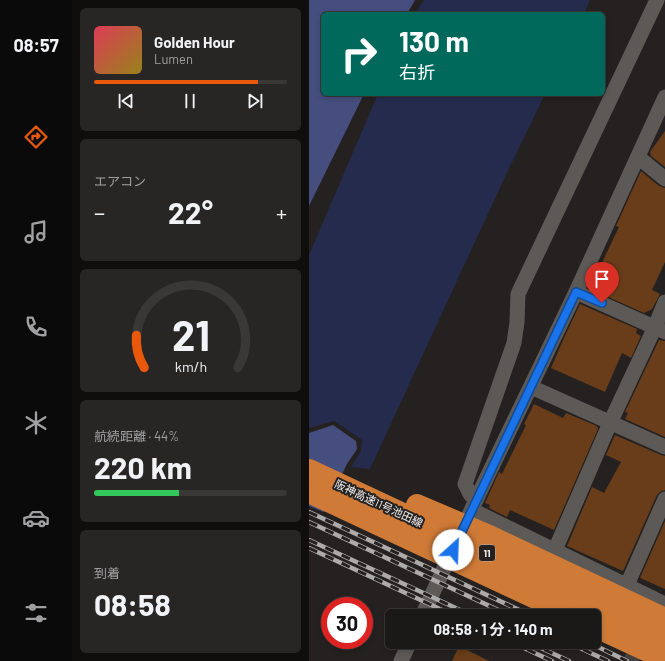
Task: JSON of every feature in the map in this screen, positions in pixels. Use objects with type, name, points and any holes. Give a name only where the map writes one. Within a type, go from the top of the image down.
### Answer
[{"type":"highway","name":"11","points":[[309,470],[413,503],[663,608]]},
{"type":"highway","name":"阪神高速11号池田線","points":[[309,470],[665,638]]},
{"type":"highway","name":"阪神高速11号池田線","points":[[309,492],[559,609]]},
{"type":"highway","points":[[601,629],[665,659]]},
{"type":"street","points":[[633,656],[663,608],[627,585],[555,550],[474,505],[465,484],[514,342],[517,322],[518,294],[657,0]]},
{"type":"street","points":[[425,609],[576,292],[665,97]]},
{"type":"street","points":[[638,157],[665,179]]},
{"type":"street","points":[[576,292],[660,329]]},
{"type":"street","points":[[555,550],[610,423],[660,329],[665,302]]},
{"type":"street","points":[[531,387],[665,447]]},
{"type":"street","points":[[627,585],[665,499]]},
{"type":"street","points":[[401,661],[407,649]]},
{"type":"shaded area","points":[[309,0],[415,0],[408,12],[321,12],[321,96],[363,96],[309,206]]},
{"type":"shaded area","points":[[424,0],[590,0],[585,12],[416,12]]},
{"type":"shaded area","points":[[377,96],[544,96],[370,469],[351,467],[361,451],[362,440],[334,421],[309,428],[309,255]]},
{"type":"shaded area","points":[[333,425],[356,441],[357,449],[347,464],[309,543],[309,433]]},
{"type":"pier","points":[[309,506],[326,513],[311,544],[309,545]]},
{"type":"building","points":[[665,131],[665,167],[651,156],[650,152]]},
{"type":"building","points":[[641,171],[659,186],[665,188],[665,262],[652,290],[660,294],[652,309],[644,313],[588,288],[619,227],[616,226]]},
{"type":"building","points":[[580,304],[637,329],[636,333],[641,336],[631,358],[622,353],[605,392],[551,368]]},
{"type":"building","points":[[659,340],[665,341],[665,437],[625,419],[628,413],[625,412]]},
{"type":"building","points":[[534,404],[563,418],[566,413],[597,426],[598,429],[554,530],[510,510],[507,517],[489,508],[490,505],[485,503],[499,472],[502,474],[526,425],[524,424]]},
{"type":"building","points":[[615,435],[665,456],[665,490],[657,495],[623,571],[567,546],[592,487],[604,493],[621,462],[606,455]]},
{"type":"building","points":[[665,521],[665,589],[640,578]]},
{"type":"building","points":[[458,649],[465,649],[489,661],[452,661]]},
{"type":"tunnel","points":[[631,661],[633,656]]},
{"type":"railway","points":[[309,512],[517,609]]},
{"type":"railway","points":[[309,522],[496,609]]},
{"type":"railway","points":[[309,540],[458,609]]},
{"type":"railway","points":[[309,548],[440,609]]},
{"type":"railway","points":[[601,648],[627,661]]},
{"type":"railway","points":[[526,649],[552,661]]},
{"type":"railway","points":[[543,649],[569,661]]},
{"type":"railway","points":[[582,649],[608,661]]},
{"type":"route","points":[[453,550],[576,292],[602,303]]}]
